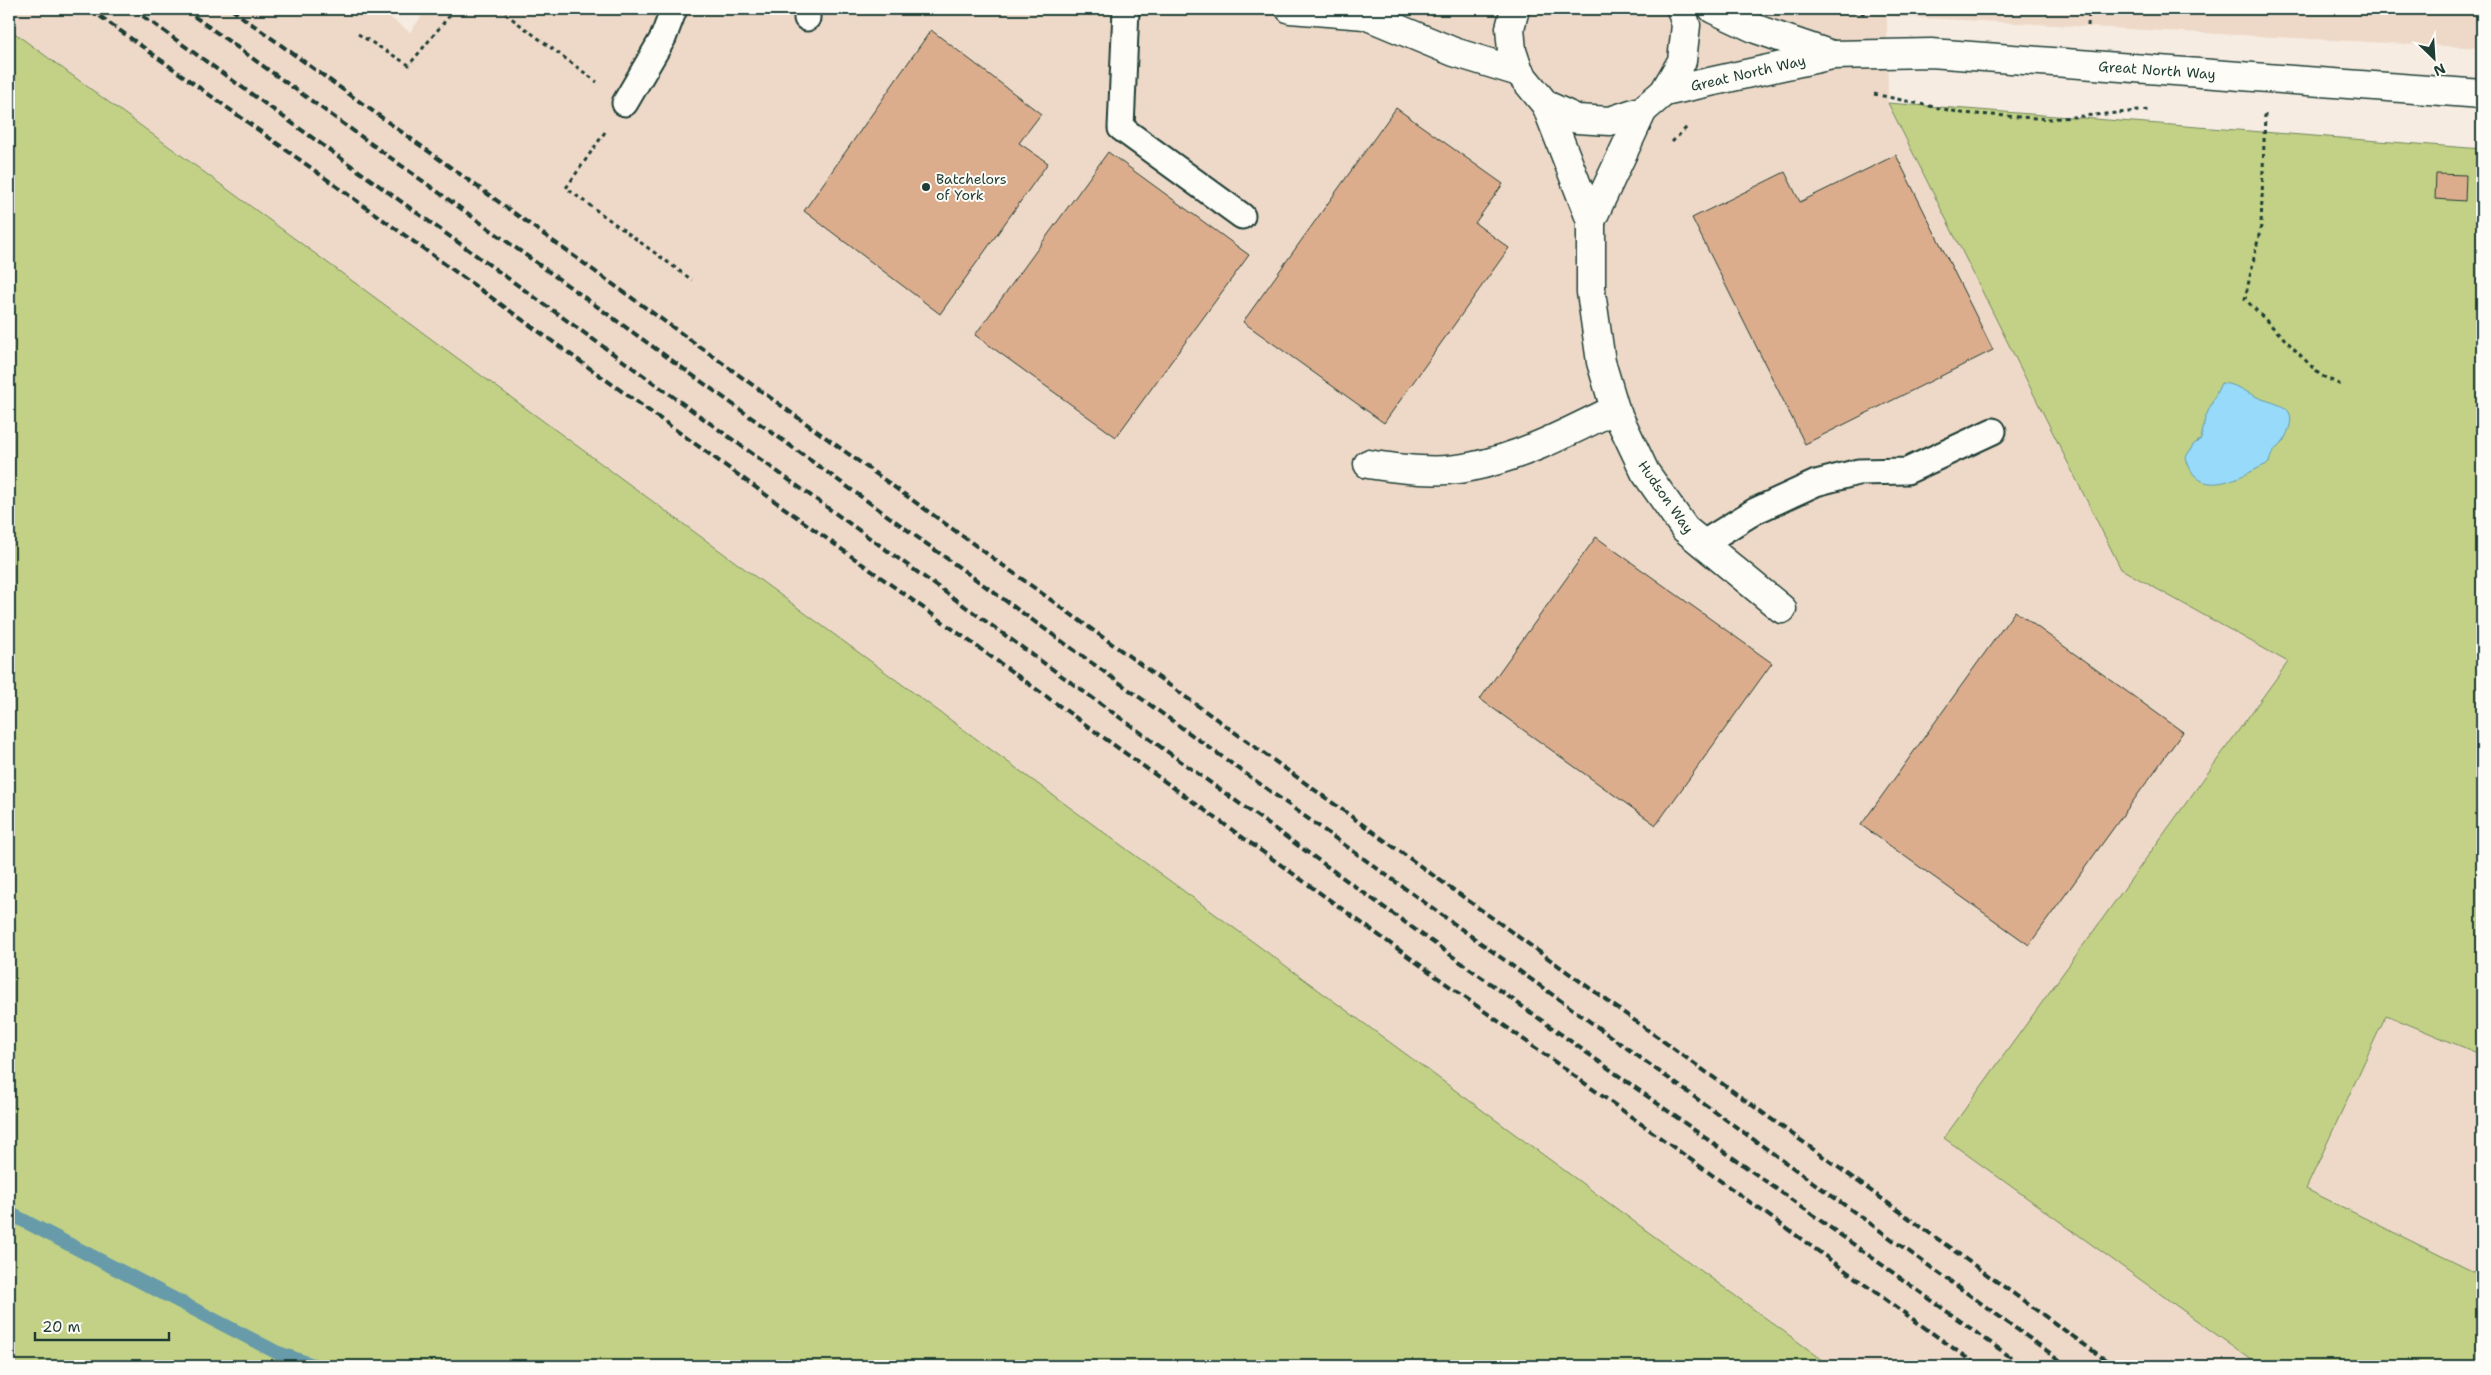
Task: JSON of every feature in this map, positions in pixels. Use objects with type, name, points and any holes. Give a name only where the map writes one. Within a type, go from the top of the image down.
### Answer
[{"type":"street","points":[[1290,9],[1364,15],[1398,9]]},
{"type":"street","points":[[1515,9],[1510,28],[1519,72],[1546,105],[1577,119],[1610,121],[1643,110],[1664,92],[1682,61],[1686,25],[1681,9]]},
{"type":"street","name":"Great North Way","points":[[1713,9],[1756,29],[1832,55]]},
{"type":"street","points":[[1364,15],[1454,52],[1519,72]]},
{"type":"street","name":"Great North Way","points":[[1664,92],[1832,55],[1930,53],[2482,94]]},
{"type":"street","name":"Hudson Way","points":[[1546,105],[1590,221],[1591,292],[1601,362],[1614,409],[1645,472],[1685,529],[1782,609]]},
{"type":"street","name":"Hudson Way","points":[[1590,221],[1643,110]]},
{"type":"street","points":[[1368,464],[1408,470],[1470,467],[1563,436],[1614,409]]},
{"type":"lane","points":[[625,103],[663,38],[674,9]]},
{"type":"lane","points":[[1126,9],[1121,128],[1242,216]]},
{"type":"lane","points":[[1702,544],[1755,511],[1816,483],[1858,472],[1907,471],[1993,431]]},
{"type":"path","points":[[358,34],[409,65],[455,9]]},
{"type":"path","points":[[499,9],[625,103],[566,188],[692,280]]},
{"type":"path","points":[[2266,78],[2261,226],[2245,299],[2320,375],[2341,385]]},
{"type":"path","points":[[1869,94],[1962,113],[2050,120],[2155,109]]},
{"type":"path","points":[[2256,115],[2275,116]]},
{"type":"path","points":[[1667,147],[1692,125]]},
{"type":"shaded area","points":[[9,9],[378,9],[410,32],[427,9],[2482,9],[2482,48],[1887,16],[1888,103],[2121,569],[2288,662],[1945,1138],[2260,1366],[1831,1366],[9,29]]},
{"type":"shaded area","points":[[2386,1015],[2482,1055],[2482,1276],[2306,1189]]},
{"type":"green space","points":[[9,29],[1831,1366],[9,1366]]},
{"type":"green space","points":[[1888,103],[2482,149],[2482,1055],[2386,1015],[2306,1189],[2482,1276],[2482,1366],[2260,1366],[1944,1138],[2288,662],[2121,569]]},
{"type":"water","points":[[2221,383],[2236,386],[2257,397],[2280,405],[2289,412],[2291,419],[2290,427],[2283,442],[2272,454],[2269,463],[2233,479],[2210,483],[2200,480],[2192,471],[2186,457],[2193,445],[2201,439],[2205,418]]},
{"type":"building","name":"Batchelors of York","points":[[931,30],[1041,114],[1019,143],[1048,163],[940,314],[804,211]]},
{"type":"building","points":[[1396,108],[1503,184],[1475,223],[1509,248],[1384,423],[1243,322]]},
{"type":"building","points":[[1108,152],[1249,255],[1116,437],[975,335]]},
{"type":"building","points":[[1896,155],[1993,350],[1805,444],[1692,218],[1785,172],[1800,202]]},
{"type":"building","points":[[2436,174],[2466,175],[2465,201],[2435,199]]},
{"type":"building","points":[[1596,537],[1772,663],[1656,825],[1480,699]]},
{"type":"building","points":[[2015,611],[2183,732],[2029,945],[1861,825]]},
{"type":"waterway","points":[[9,1213],[276,1352],[316,1366]]},
{"type":"railway","points":[[90,9],[1978,1366]]},
{"type":"railway","points":[[133,9],[2023,1366]]},
{"type":"railway","points":[[184,9],[2068,1366]]},
{"type":"railway","points":[[231,9],[2114,1366]]},
{"type":"place","name":"Batchelors of York","points":[[926,187]]}]
